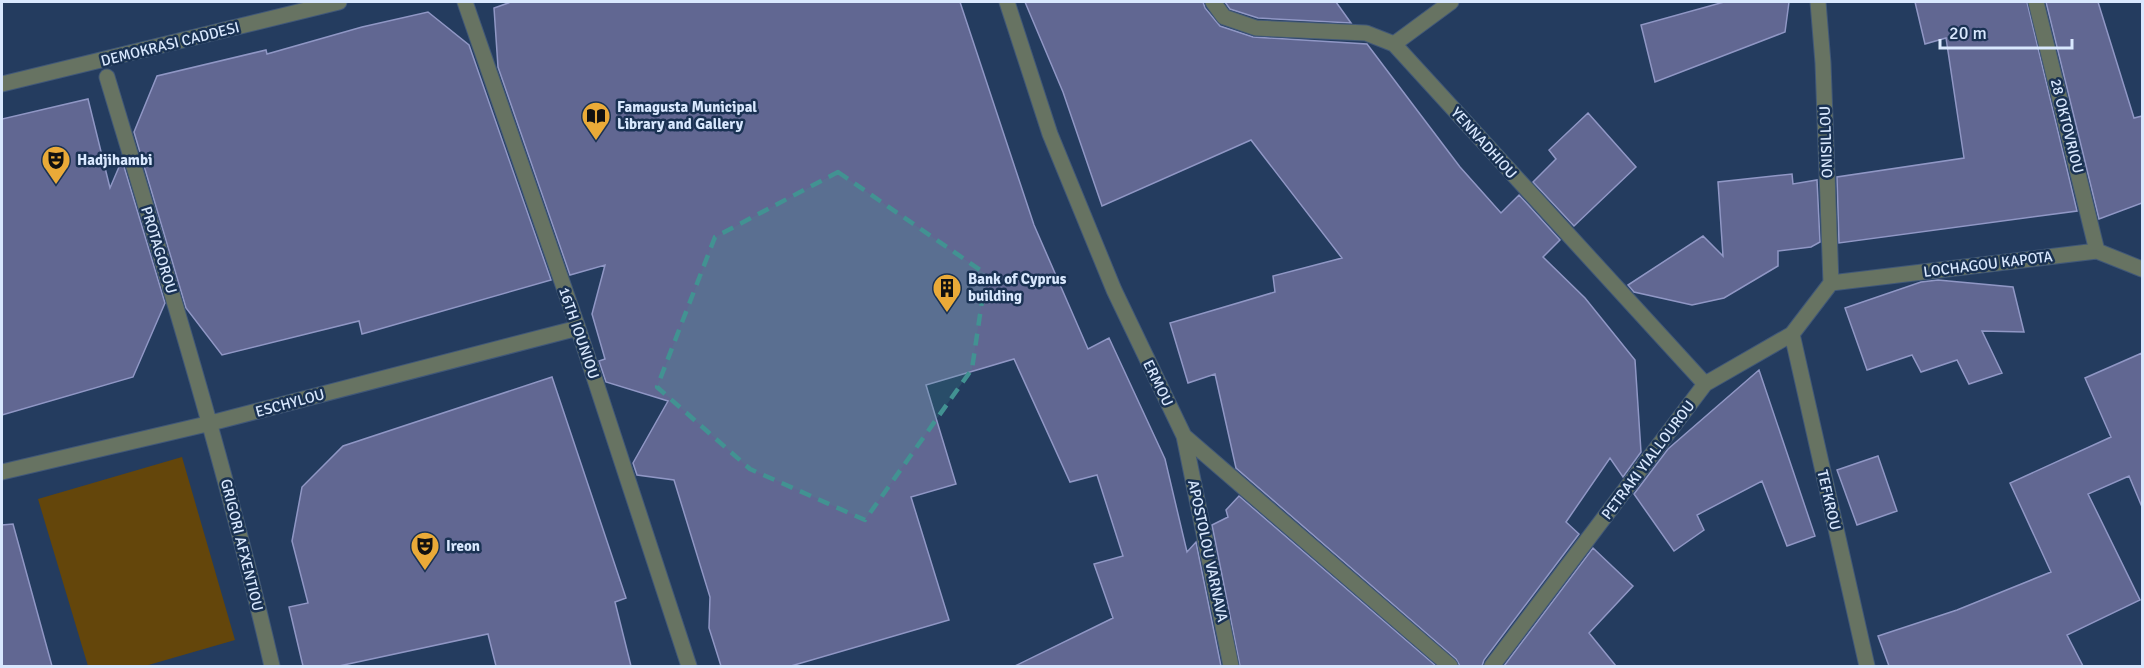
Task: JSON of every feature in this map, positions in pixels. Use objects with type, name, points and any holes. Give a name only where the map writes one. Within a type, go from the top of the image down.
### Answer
[{"type":"street","name":"DEMOKRASI CADDESI","points":[[2,84],[339,2]]},
{"type":"street","name":"16TH IOUNIOU","points":[[465,2],[578,328],[689,666]]},
{"type":"street","name":"ERMOU","points":[[1007,2],[1058,154],[1114,290],[1184,436],[1450,666]]},
{"type":"street","name":"YENNADHIOU","points":[[1213,2],[1224,17],[1257,28],[1366,33],[1394,44],[1706,384]]},
{"type":"street","points":[[1394,44],[1451,2]]},
{"type":"street","name":"ONISILLOU","points":[[1818,2],[1823,63],[1831,283]]},
{"type":"street","name":"28 OKTOVRIOU","points":[[2036,2],[2097,251]]},
{"type":"street","name":"PROTAGOROU","points":[[107,77],[211,423]]},
{"type":"street","name":"LOCHAGOU KAPOTA","points":[[1831,283],[2097,251],[2142,270]]},
{"type":"street","name":"PETRAKI YIALLOUROU","points":[[1492,666],[1706,384],[1792,334],[1831,283]]},
{"type":"street","name":"ESCHYLOU","points":[[2,472],[211,423],[578,328]]},
{"type":"street","name":"TEFKROU","points":[[1792,334],[1867,666]]},
{"type":"street","name":"GRIGORI AFXENTIOU","points":[[211,423],[272,666]]},
{"type":"street","name":"APOSTOLOU VARNAVA","points":[[1184,436],[1231,666]]},
{"type":"highlighted area","points":[[838,172],[986,274],[972,369],[865,520],[750,469],[657,387],[715,237]]},
{"type":"shaded area","points":[[182,457],[235,640],[145,666],[88,666],[38,499]]},
{"type":"building","points":[[511,2],[960,2],[1034,225],[1088,349],[1109,338],[1165,459],[1187,552],[1196,542],[1221,666],[1015,666],[1113,618],[1094,564],[1123,556],[1097,475],[1070,482],[1014,359],[926,385],[956,484],[911,497],[949,620],[791,666],[721,666],[709,628],[710,597],[674,480],[637,475],[633,463],[668,401],[606,382],[599,361],[605,359],[592,314],[605,265],[570,275],[498,67],[494,8]]},
{"type":"building","points":[[1025,2],[1203,2],[1205,8],[1220,26],[1253,37],[1367,44],[1460,167],[1501,213],[1519,195],[1560,240],[1543,257],[1585,298],[1635,360],[1641,452],[1623,477],[1610,458],[1566,522],[1579,534],[1484,660],[1482,666],[1460,666],[1456,659],[1236,468],[1215,374],[1188,383],[1170,323],[1275,292],[1273,276],[1342,258],[1251,140],[1102,206],[1063,92]]},
{"type":"building","points":[[1225,2],[1336,2],[1351,23],[1258,18],[1230,9]]},
{"type":"building","points":[[1724,2],[1789,2],[1785,32],[1655,82],[1641,25]]},
{"type":"building","points":[[1915,2],[2027,2],[2077,211],[1839,243],[1837,177],[1964,158],[1946,38],[1925,44]]},
{"type":"building","points":[[2046,2],[2098,2],[2134,118],[2142,116],[2142,203],[2099,219]]},
{"type":"building","points":[[428,12],[469,45],[551,280],[362,334],[359,321],[222,355],[186,308],[134,132],[157,76],[266,50],[267,54],[362,27]]},
{"type":"building","points":[[88,99],[110,188],[122,160],[165,303],[133,377],[2,415],[2,119]]},
{"type":"building","points":[[1588,113],[1636,167],[1574,226],[1533,182],[1556,159],[1549,150]]},
{"type":"building","points":[[1792,174],[1793,184],[1817,180],[1820,242],[1811,247],[1778,251],[1778,266],[1724,298],[1692,305],[1634,292],[1628,285],[1703,236],[1723,256],[1718,182]]},
{"type":"building","points":[[1938,280],[2013,287],[2024,332],[1982,331],[2002,373],[1969,384],[1957,360],[1921,372],[1912,355],[1867,370],[1845,308],[1921,282]]},
{"type":"building","points":[[2142,353],[2142,507],[2129,476],[2088,494],[2140,600],[2067,635],[2083,666],[1889,666],[1878,636],[1957,610],[2051,572],[2010,483],[2111,437],[2085,378]]},
{"type":"building","points":[[1759,370],[1815,536],[1787,546],[1762,481],[1697,515],[1704,530],[1674,551],[1634,494],[1668,449]]},
{"type":"building","points":[[552,377],[626,598],[615,602],[631,666],[496,666],[488,634],[339,666],[303,666],[289,607],[308,603],[292,541],[302,487],[343,446]]},
{"type":"building","points":[[1878,456],[1897,511],[1857,525],[1837,470]]},
{"type":"building","points":[[1239,496],[1436,666],[1240,666],[1212,525],[1228,517],[1226,510]]},
{"type":"building","points":[[13,524],[52,666],[2,666],[2,525]]},
{"type":"building","points":[[1593,548],[1633,586],[1589,633],[1616,666],[1504,666]]},
{"type":"place","name":"Famagusta Municipal Library and Gallery","points":[[596,142]]},
{"type":"place","name":"Hadjihambi","points":[[56,186]]},
{"type":"place","name":"Bank of Cyprus building","points":[[947,314]]},
{"type":"place","name":"Ireon","points":[[425,572]]}]
